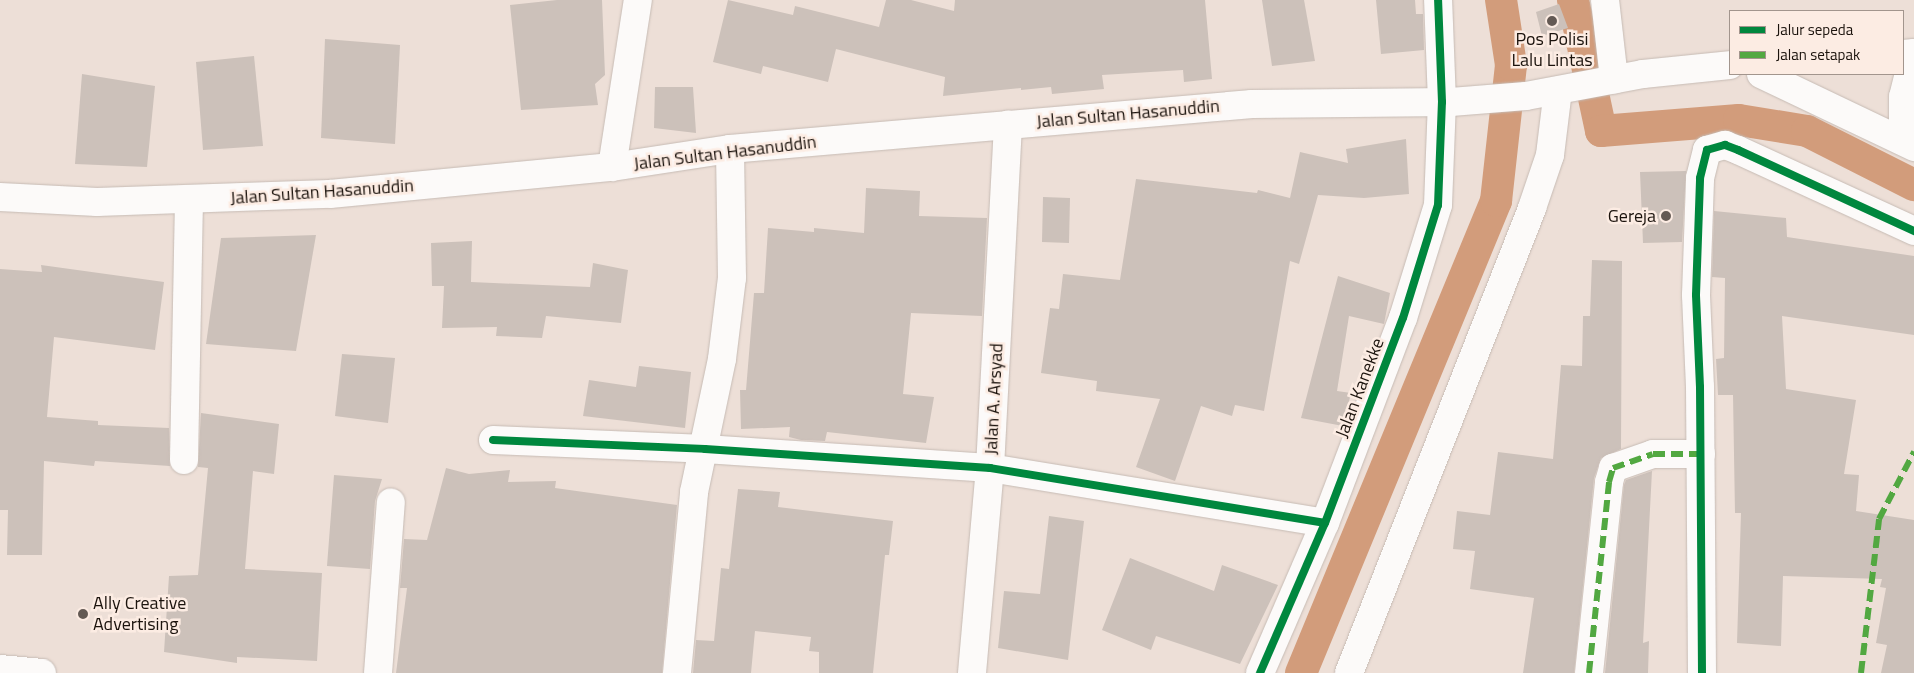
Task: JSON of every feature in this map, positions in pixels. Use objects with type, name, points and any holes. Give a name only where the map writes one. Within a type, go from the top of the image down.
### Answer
[{"type":"main road","points":[[612,167],[638,0]]},
{"type":"main road","name":"Jalan Kanekke","points":[[1260,673],[1325,523],[1403,318],[1438,205],[1446,102],[1438,0]]},
{"type":"main road","points":[[1606,0],[1614,79]]},
{"type":"main road","points":[[1914,53],[1903,97],[1903,121],[1914,146]]},
{"type":"main road","points":[[1348,673],[1532,208],[1571,87],[1614,79],[1729,65]]},
{"type":"main road","points":[[1763,75],[1914,146]]},
{"type":"main road","name":"Jalan Sultan Hasanuddin","points":[[0,197],[97,202],[330,194],[612,167],[730,149],[1008,124],[1252,104],[1446,102],[1526,96],[1571,87]]},
{"type":"main road","name":"Jalan A. Arsyad","points":[[972,673],[990,468],[1008,124]]},
{"type":"main road","points":[[1702,673],[1701,454],[1696,295],[1700,178],[1707,150],[1725,146],[1738,150],[1914,231]]},
{"type":"main road","points":[[677,673],[694,492],[705,448],[732,278],[730,149]]},
{"type":"main road","points":[[184,460],[189,199]]},
{"type":"main road","points":[[493,440],[705,448],[990,468],[1325,523]]},
{"type":"main road","points":[[1589,673],[1609,482],[1614,468],[1653,454],[1701,454]]},
{"type":"main road","points":[[378,673],[391,502]]},
{"type":"main road","points":[[0,669],[42,673]]},
{"type":"building","points":[[557,0],[602,0],[605,75],[595,84],[598,105],[521,110],[510,5]]},
{"type":"building","points":[[728,0],[793,15],[795,6],[879,27],[886,0],[911,0],[954,11],[955,0],[1205,0],[1212,79],[1184,82],[1183,70],[1102,75],[1104,89],[1052,94],[1051,87],[1021,90],[1021,88],[943,96],[945,77],[836,49],[828,82],[763,66],[761,74],[713,62]]},
{"type":"building","points":[[1262,0],[1304,0],[1315,61],[1272,66]]},
{"type":"building","points":[[1376,0],[1415,0],[1416,14],[1423,14],[1424,50],[1381,54]]},
{"type":"building","name":"Pos Polisi Lalu Lintas","points":[[1559,4],[1568,28],[1542,36],[1536,12]]},
{"type":"building","points":[[325,39],[400,45],[395,144],[321,138]]},
{"type":"building","points":[[254,56],[263,146],[203,150],[196,62]]},
{"type":"building","points":[[82,74],[155,86],[147,167],[75,164]]},
{"type":"building","points":[[655,87],[693,87],[696,133],[654,128]]},
{"type":"building","points":[[1406,139],[1409,194],[1364,198],[1318,195],[1299,264],[1290,261],[1264,411],[1235,405],[1232,416],[1201,406],[1175,481],[1136,467],[1160,399],[1096,391],[1097,381],[1041,373],[1050,308],[1059,309],[1063,274],[1120,280],[1136,179],[1257,193],[1258,190],[1290,198],[1300,152],[1348,163],[1346,149]]},
{"type":"building","name":"Gereja","points":[[1686,171],[1682,242],[1643,243],[1640,172]]},
{"type":"building","points":[[866,188],[920,191],[919,216],[987,218],[982,316],[911,313],[903,394],[934,397],[926,443],[827,432],[825,441],[801,440],[789,437],[790,427],[741,429],[740,390],[746,390],[754,293],[764,293],[768,228],[814,232],[814,228],[864,233]]},
{"type":"building","points":[[1043,197],[1070,198],[1069,243],[1042,242]]},
{"type":"building","points":[[1714,211],[1786,218],[1787,237],[1914,256],[1914,335],[1782,316],[1786,389],[1856,400],[1844,474],[1859,475],[1856,511],[1914,520],[1914,673],[1881,673],[1887,645],[1876,643],[1886,588],[1880,587],[1882,579],[1783,576],[1781,646],[1737,643],[1741,513],[1735,513],[1733,395],[1718,395],[1716,359],[1724,358],[1725,278],[1712,277]]},
{"type":"building","points":[[316,235],[296,351],[206,344],[221,238]]},
{"type":"building","points":[[472,241],[471,282],[590,287],[593,263],[628,270],[621,323],[546,316],[542,338],[496,336],[497,327],[442,328],[444,286],[432,286],[431,243]]},
{"type":"building","points":[[1592,260],[1622,261],[1621,449],[1601,458],[1594,478],[1574,673],[1523,673],[1534,598],[1470,589],[1475,551],[1453,549],[1457,511],[1490,515],[1498,452],[1553,459],[1561,365],[1582,366],[1583,316],[1590,316]]},
{"type":"building","points":[[41,265],[164,282],[155,350],[54,337],[47,417],[98,421],[98,425],[169,428],[170,466],[95,461],[94,466],[44,461],[42,555],[7,555],[8,510],[0,510],[0,269],[42,272]]},
{"type":"building","points":[[1338,276],[1390,293],[1384,324],[1349,316],[1337,391],[1351,393],[1343,426],[1301,418]]},
{"type":"building","points":[[342,354],[395,358],[388,423],[335,416]]},
{"type":"building","points":[[639,366],[691,372],[685,428],[583,416],[589,380],[636,387]]},
{"type":"building","points":[[201,413],[279,424],[274,474],[253,471],[245,569],[322,573],[317,661],[237,657],[237,663],[164,652],[169,576],[198,575],[208,468],[198,467]]},
{"type":"building","points":[[446,468],[469,474],[510,470],[508,482],[556,481],[555,488],[677,505],[662,673],[396,673],[407,588],[400,588],[404,539],[427,540]]},
{"type":"building","points":[[1652,471],[1643,643],[1649,641],[1648,673],[1605,673],[1624,485],[1626,480]]},
{"type":"building","points":[[334,475],[382,479],[375,501],[370,569],[327,566]]},
{"type":"building","points":[[738,489],[780,492],[778,507],[893,521],[889,555],[885,555],[873,673],[819,673],[819,652],[809,651],[811,637],[755,631],[751,673],[693,673],[696,640],[714,641],[721,568],[729,569]]},
{"type":"building","points":[[1049,516],[1084,521],[1068,660],[998,648],[1004,591],[1040,594]]},
{"type":"building","points":[[1130,558],[1214,591],[1222,565],[1278,585],[1240,664],[1156,636],[1151,650],[1102,630]]},
{"type":"waterway","points":[[1301,673],[1496,201],[1511,65],[1501,0]]},
{"type":"waterway","points":[[1573,0],[1601,131],[1739,120],[1807,131],[1914,185]]},
{"type":"marked path","points":[[1861,673],[1879,519],[1914,452]]},
{"type":"marked path","points":[[1589,673],[1609,482],[1613,468],[1653,454],[1701,454]]},
{"type":"cycle path","points":[[1260,673],[1325,523],[1403,318],[1438,205],[1442,102],[1438,0]]},
{"type":"cycle path","points":[[1702,673],[1700,387],[1696,295],[1700,178],[1707,150],[1725,145],[1738,150],[1914,231]]},
{"type":"cycle path","points":[[493,440],[705,449],[990,468],[1325,523]]},
{"type":"place","name":"Pos Polisi Lalu Lintas","points":[[1552,21]]},
{"type":"place","name":"Gereja","points":[[1666,216]]},
{"type":"place","name":"Ally Creative Advertising","points":[[83,614]]}]
